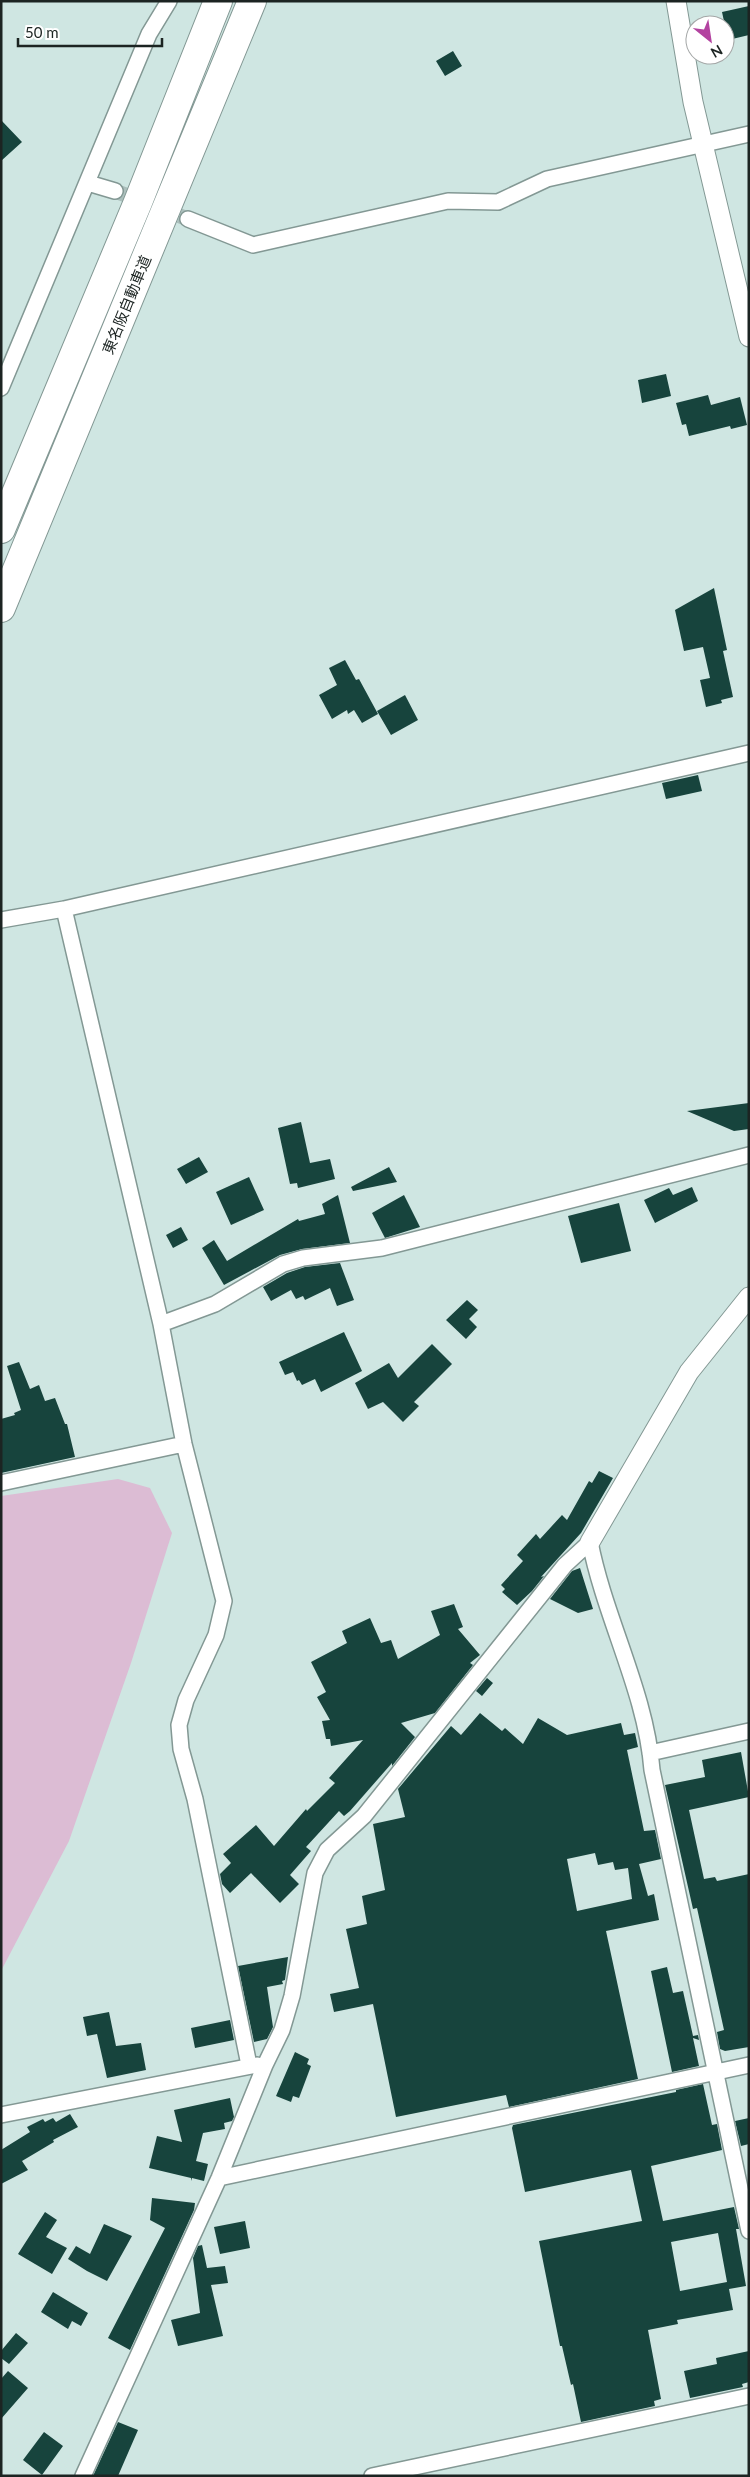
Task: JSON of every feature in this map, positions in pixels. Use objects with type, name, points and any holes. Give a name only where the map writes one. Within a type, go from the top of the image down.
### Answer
[{"type":"highway","name":"東名阪自動車道","points":[[1,529],[138,202],[218,1]]},
{"type":"highway","name":"東名阪自動車道","points":[[1,608],[252,1]]},
{"type":"street","points":[[1,388],[149,34],[169,1]]},
{"type":"street","points":[[676,1],[684,60],[749,337]]},
{"type":"street","points":[[188,219],[253,245],[448,201],[498,202],[548,179],[749,134]]},
{"type":"street","points":[[88,183],[115,191]]},
{"type":"street","points":[[1,920],[64,909],[749,752]]},
{"type":"street","points":[[64,909],[161,1324],[184,1444],[224,1601],[216,1635],[186,1700],[179,1725],[180,1749],[195,1799],[249,2065]]},
{"type":"street","points":[[161,1324],[215,1304],[283,1264],[303,1258],[382,1248],[749,1155]]},
{"type":"street","points":[[83,2476],[219,2178],[265,2065],[282,2030],[292,1996],[313,1880],[327,1850],[364,1816],[565,1565],[590,1542],[689,1372],[749,1297]]},
{"type":"street","points":[[1,1483],[184,1444]]},
{"type":"street","points":[[590,1542],[595,1570],[645,1725],[652,1770],[749,2231]]},
{"type":"street","points":[[650,1753],[749,1731]]},
{"type":"street","points":[[1,2115],[249,2065],[265,2065]]},
{"type":"street","points":[[219,2178],[749,2066]]},
{"type":"street","points":[[372,2476],[749,2396]]},
{"type":"shaded area","points":[[118,1479],[150,1488],[172,1533],[131,1663],[69,1841],[1,1971],[1,1496]]},
{"type":"building","points":[[749,6],[749,35],[735,38],[735,15],[723,15],[722,12]]},
{"type":"building","points":[[453,51],[462,66],[445,76],[436,61]]},
{"type":"building","points":[[1,120],[22,142],[1,161]]},
{"type":"building","points":[[666,374],[671,396],[642,403],[638,380]]},
{"type":"building","points":[[708,395],[711,405],[740,397],[747,425],[731,429],[730,426],[689,436],[686,424],[682,425],[676,403]]},
{"type":"building","points":[[714,588],[727,650],[723,651],[733,697],[721,700],[722,703],[706,707],[700,680],[710,678],[703,647],[684,651],[675,610]]},
{"type":"building","points":[[345,660],[356,680],[359,679],[378,714],[362,723],[354,710],[348,714],[347,710],[332,719],[319,695],[337,685],[329,668]]},
{"type":"building","points":[[405,695],[418,720],[391,735],[377,711]]},
{"type":"building","points":[[698,775],[702,791],[666,799],[662,783]]},
{"type":"building","points":[[749,1103],[749,1129],[734,1131],[687,1111]]},
{"type":"building","points":[[301,1122],[310,1163],[330,1159],[335,1179],[298,1188],[297,1183],[290,1184],[278,1128]]},
{"type":"building","points":[[199,1157],[208,1172],[186,1184],[177,1169]]},
{"type":"building","points":[[389,1167],[397,1182],[353,1191],[351,1187]]},
{"type":"building","points":[[249,1177],[264,1210],[231,1225],[216,1192]]},
{"type":"building","points":[[692,1187],[698,1201],[655,1223],[644,1200],[669,1188],[673,1195]]},
{"type":"building","points":[[338,1195],[350,1243],[302,1249],[280,1255],[224,1285],[202,1248],[214,1240],[227,1261],[298,1219],[299,1221],[325,1214],[322,1204]]},
{"type":"building","points":[[404,1195],[420,1227],[385,1238],[372,1213]]},
{"type":"building","points":[[619,1203],[631,1251],[581,1263],[568,1216]]},
{"type":"building","points":[[181,1227],[188,1240],[173,1248],[166,1235]]},
{"type":"building","points":[[340,1263],[354,1300],[337,1306],[330,1288],[305,1300],[303,1296],[296,1299],[291,1290],[271,1301],[263,1287],[287,1273],[305,1267]]},
{"type":"building","points":[[467,1300],[478,1310],[469,1319],[477,1327],[466,1339],[446,1320]]},
{"type":"building","points":[[344,1332],[362,1371],[321,1392],[315,1379],[302,1385],[299,1380],[297,1381],[293,1372],[285,1375],[279,1362]]},
{"type":"building","points":[[432,1344],[452,1364],[414,1402],[419,1406],[403,1422],[383,1402],[368,1409],[355,1383],[389,1363],[398,1378]]},
{"type":"building","points":[[19,1362],[30,1389],[39,1385],[45,1401],[55,1398],[65,1424],[67,1424],[75,1457],[1,1473],[1,1419],[15,1415],[14,1413],[21,1410],[7,1366]]},
{"type":"building","points":[[599,1471],[613,1478],[581,1533],[541,1577],[544,1576],[532,1591],[517,1605],[502,1592],[505,1589],[501,1585],[523,1561],[517,1555],[536,1534],[540,1539],[562,1515],[567,1520],[589,1481],[592,1483]]},
{"type":"building","points":[[580,1568],[593,1609],[578,1613],[550,1599],[572,1571]]},
{"type":"building","points":[[454,1604],[463,1627],[458,1629],[480,1655],[470,1663],[473,1665],[435,1713],[401,1723],[415,1737],[392,1766],[392,1763],[350,1811],[344,1816],[339,1811],[306,1847],[311,1851],[290,1875],[299,1884],[280,1903],[251,1873],[230,1893],[222,1884],[220,1874],[231,1863],[223,1854],[256,1825],[274,1846],[306,1809],[307,1811],[335,1783],[329,1778],[363,1740],[331,1746],[330,1739],[326,1739],[322,1721],[330,1720],[317,1697],[326,1692],[311,1662],[347,1643],[342,1631],[370,1618],[381,1643],[391,1640],[398,1659],[440,1635],[431,1611]]},
{"type":"building","points":[[487,1678],[493,1683],[482,1696],[476,1691]]},
{"type":"building","points":[[480,1713],[502,1731],[505,1728],[523,1744],[538,1718],[567,1735],[621,1723],[624,1735],[635,1733],[638,1747],[627,1750],[644,1831],[655,1830],[661,1859],[639,1864],[648,1896],[654,1894],[659,1920],[606,1931],[638,2079],[509,2107],[506,2095],[396,2117],[373,2004],[334,2012],[330,1994],[359,1988],[346,1929],[367,1924],[362,1896],[385,1890],[373,1824],[405,1817],[398,1789],[451,1726],[461,1735]],"holes":[[[595,1853],[598,1865],[613,1862],[615,1870],[628,1868],[632,1899],[577,1911],[567,1859]]]},
{"type":"building","points":[[741,1752],[749,1797],[689,1810],[704,1879],[715,1877],[717,1881],[749,1874],[749,2047],[725,2051],[720,2049],[717,2032],[724,2030],[697,1908],[693,1909],[665,1785],[705,1777],[702,1760]]},
{"type":"building","points":[[288,1957],[285,1980],[282,1981],[283,1984],[267,1987],[273,2027],[267,2039],[254,2042],[238,1966]]},
{"type":"building","points":[[667,1967],[673,1993],[683,1991],[693,2036],[698,2035],[699,2040],[693,2038],[699,2066],[672,2072],[651,1971]]},
{"type":"building","points":[[109,2012],[116,2046],[141,2043],[146,2070],[107,2078],[97,2034],[87,2036],[83,2017]]},
{"type":"building","points":[[230,2020],[234,2040],[195,2048],[191,2028]]},
{"type":"building","points":[[295,2052],[309,2059],[307,2064],[311,2066],[299,2098],[293,2096],[291,2102],[276,2096]]},
{"type":"building","points":[[703,2084],[712,2125],[717,2124],[722,2150],[651,2166],[663,2221],[734,2207],[739,2229],[736,2229],[746,2286],[729,2289],[733,2310],[677,2320],[678,2324],[648,2330],[661,2399],[654,2401],[655,2406],[581,2422],[573,2384],[571,2385],[562,2346],[560,2346],[539,2241],[642,2221],[631,2170],[525,2192],[512,2128],[513,2125],[676,2092],[676,2090]],"holes":[[[718,2233],[727,2282],[680,2291],[671,2242]]]},
{"type":"building","points":[[230,2098],[234,2117],[232,2121],[224,2123],[225,2129],[203,2133],[196,2161],[208,2164],[204,2181],[192,2178],[192,2181],[191,2178],[149,2168],[157,2136],[182,2142],[174,2110]]},
{"type":"building","points":[[70,2114],[78,2127],[53,2140],[54,2142],[22,2161],[28,2170],[1,2184],[1,2150],[30,2132],[27,2127],[43,2119],[45,2122],[53,2118],[56,2122]]},
{"type":"building","points":[[749,2118],[749,2144],[741,2146],[735,2121]]},
{"type":"building","points":[[152,2198],[195,2203],[194,2210],[130,2350],[108,2338],[165,2228],[150,2220]]},
{"type":"building","points":[[45,2212],[57,2220],[46,2237],[67,2248],[52,2274],[18,2254]]},
{"type":"building","points":[[245,2221],[250,2248],[220,2254],[214,2227]]},
{"type":"building","points":[[104,2224],[132,2236],[107,2281],[68,2259],[76,2246],[90,2254]]},
{"type":"building","points":[[202,2245],[207,2268],[225,2266],[228,2283],[211,2285],[223,2336],[178,2346],[171,2320],[200,2313],[193,2258],[198,2246]]},
{"type":"building","points":[[53,2292],[88,2313],[81,2326],[72,2321],[68,2329],[41,2312]]},
{"type":"building","points":[[16,2333],[28,2343],[9,2364],[1,2358],[1,2351]]},
{"type":"building","points":[[749,2351],[749,2382],[742,2384],[743,2387],[690,2398],[684,2371],[717,2364],[716,2358]]},
{"type":"building","points":[[8,2371],[28,2388],[1,2419],[1,2379]]},
{"type":"building","points":[[118,2422],[138,2430],[118,2476],[93,2476]]},
{"type":"building","points":[[44,2432],[63,2446],[42,2475],[23,2460]]},
{"type":"tunnel","points":[[115,191],[188,219]]}]
